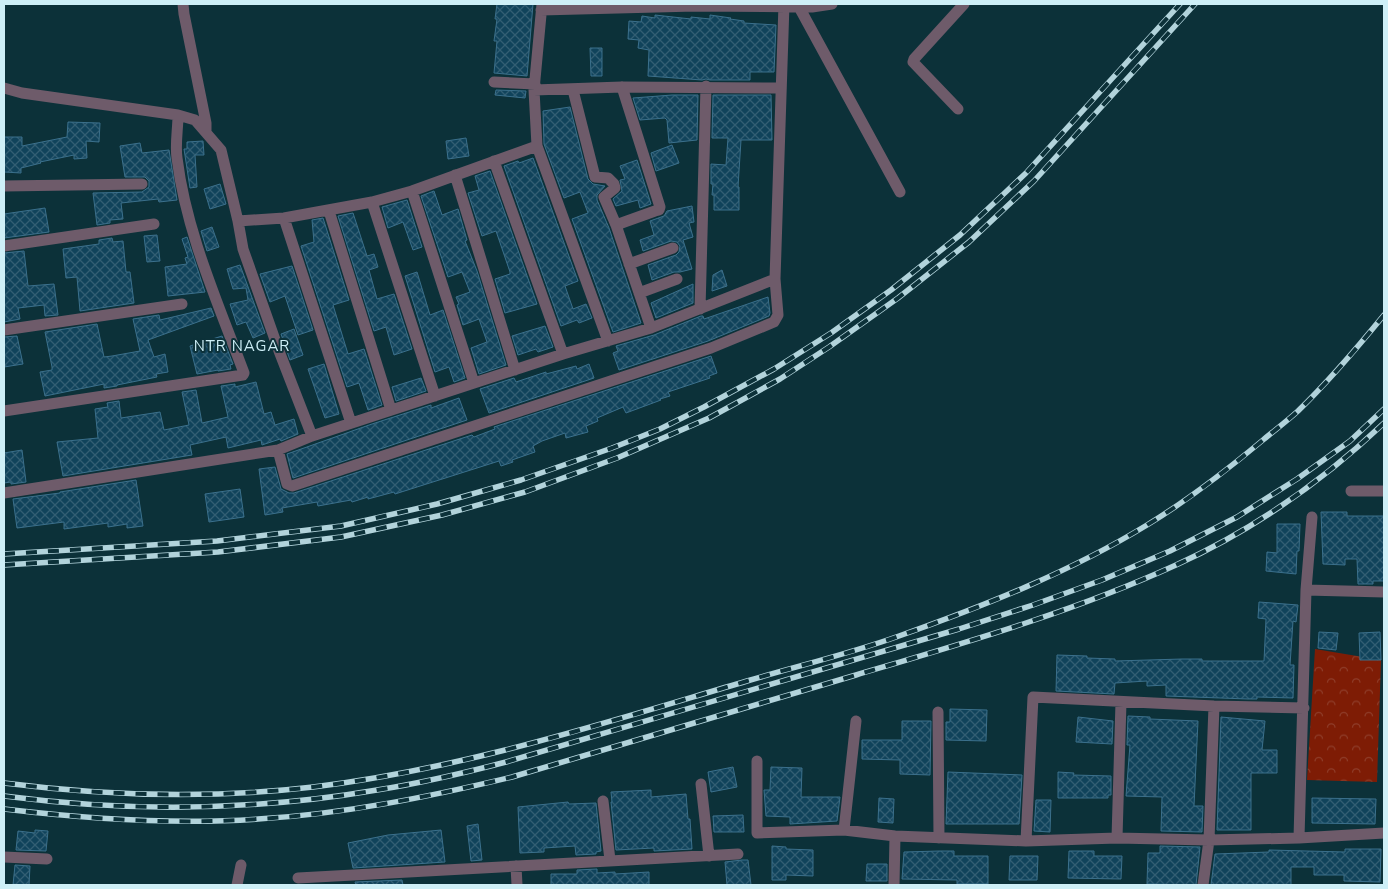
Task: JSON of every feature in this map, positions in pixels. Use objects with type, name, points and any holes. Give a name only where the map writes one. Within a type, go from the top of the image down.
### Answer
[{"type":"street","points":[[183,4],[206,123],[206,132]]},
{"type":"street","points":[[608,341],[538,146],[534,87],[542,7],[784,5],[799,7],[832,4]]},
{"type":"street","points":[[958,109],[913,62],[964,4]]},
{"type":"street","points":[[278,450],[287,484],[292,486],[710,348],[774,322],[778,315],[775,279],[784,5]]},
{"type":"street","points":[[799,7],[900,192]]},
{"type":"street","points":[[494,82],[573,90],[622,87],[706,86],[781,88]]},
{"type":"street","points":[[700,309],[706,86]]},
{"type":"street","points":[[616,225],[659,210],[660,207],[622,87]]},
{"type":"street","points":[[4,88],[22,93],[178,116],[195,120],[206,132],[221,150],[243,249],[279,351],[312,436]]},
{"type":"street","points":[[573,90],[595,177],[608,178],[614,184],[615,188],[613,191],[604,197],[616,225],[651,328]]},
{"type":"street","points":[[4,411],[244,374],[205,266],[183,197],[176,155],[178,116]]},
{"type":"street","points":[[238,221],[284,218],[372,202],[412,191],[538,146]]},
{"type":"street","points":[[494,161],[563,354]]},
{"type":"street","points":[[455,175],[515,370]]},
{"type":"street","points":[[4,186],[142,184]]},
{"type":"street","points":[[412,191],[474,383]]},
{"type":"street","points":[[372,202],[435,396]]},
{"type":"street","points":[[329,211],[391,410]]},
{"type":"street","points":[[284,218],[351,423]]},
{"type":"street","points":[[4,246],[154,224]]},
{"type":"street","points":[[629,264],[673,248]]},
{"type":"street","points":[[639,293],[677,279]]},
{"type":"street","points":[[4,494],[278,450],[351,423],[563,354],[651,328],[775,279]]},
{"type":"street","points":[[4,330],[182,304]]},
{"type":"street","points":[[1351,491],[1384,491]]},
{"type":"street","points":[[1299,838],[1306,590],[1312,517]]},
{"type":"street","points":[[1306,590],[1384,592]]},
{"type":"street","points":[[1026,841],[1033,697],[1214,706],[1304,708]]},
{"type":"street","points":[[1117,838],[1121,702]]},
{"type":"street","points":[[1203,885],[1209,840],[1214,706]]},
{"type":"street","points":[[938,712],[939,838]]},
{"type":"street","points":[[844,830],[856,721]]},
{"type":"street","points":[[757,761],[757,834],[844,830],[895,836],[1026,841],[1117,838],[1209,840],[1299,838],[1384,833]]},
{"type":"street","points":[[701,784],[709,856]]},
{"type":"street","points":[[603,801],[610,860]]},
{"type":"street","points":[[894,885],[895,836]]},
{"type":"street","points":[[298,878],[738,854]]},
{"type":"street","points":[[4,869],[4,857],[47,859]]},
{"type":"street","points":[[237,885],[241,865]]},
{"type":"street","points":[[516,866],[517,885]]},
{"type":"green space","points":[[1315,649],[1381,660],[1377,782],[1307,780]]},
{"type":"building","points":[[497,4],[533,4],[527,76],[494,73],[497,41],[494,41]]},
{"type":"building","points":[[655,15],[710,19],[710,15],[744,21],[744,23],[776,25],[774,72],[750,72],[750,80],[702,80],[648,76],[649,50],[638,48],[639,40],[628,39],[629,21],[641,22],[642,16],[655,18]]},
{"type":"building","points":[[590,48],[602,48],[602,76],[591,76]]},
{"type":"building","points":[[496,90],[526,91],[525,98],[495,95]]},
{"type":"building","points":[[698,95],[697,140],[669,143],[667,120],[665,118],[640,120],[633,98]]},
{"type":"building","points":[[713,95],[771,95],[772,140],[741,140],[738,187],[739,210],[714,210],[711,164],[726,165],[728,138],[712,138]]},
{"type":"building","points":[[570,107],[588,179],[593,184],[605,186],[597,195],[597,200],[609,228],[641,323],[613,332],[572,219],[588,213],[580,192],[564,198],[544,144],[543,111]]},
{"type":"building","points":[[68,122],[100,123],[99,142],[86,141],[87,158],[74,159],[74,155],[21,168],[21,173],[4,172],[4,137],[22,137],[22,146],[67,137]]},
{"type":"building","points":[[466,138],[469,156],[448,159],[446,141]]},
{"type":"building","points":[[203,141],[204,155],[195,155],[197,187],[190,188],[184,149],[187,149],[187,142]]},
{"type":"building","points":[[140,143],[142,153],[169,150],[177,200],[159,202],[158,199],[121,203],[123,219],[110,220],[110,223],[97,225],[93,193],[142,192],[149,187],[149,181],[145,177],[125,177],[120,146]]},
{"type":"building","points":[[672,145],[679,163],[656,171],[651,153]]},
{"type":"building","points":[[533,158],[578,281],[565,286],[573,309],[586,304],[592,318],[579,323],[577,320],[561,326],[504,166]]},
{"type":"building","points":[[637,160],[651,204],[640,208],[638,200],[616,206],[613,199],[622,191],[620,180],[625,179],[620,166]]},
{"type":"building","points":[[490,171],[537,304],[505,313],[495,279],[510,274],[510,272],[496,231],[482,236],[468,193],[479,190],[475,176]]},
{"type":"building","points":[[220,184],[226,204],[210,209],[204,189]]},
{"type":"building","points":[[434,191],[442,215],[458,209],[467,240],[465,241],[477,271],[506,365],[479,374],[471,348],[487,342],[479,319],[463,325],[456,297],[470,292],[462,272],[448,277],[421,196]]},
{"type":"building","points":[[407,200],[422,247],[413,250],[403,222],[388,228],[382,207]]},
{"type":"building","points":[[692,206],[694,222],[689,223],[693,237],[683,240],[692,269],[674,272],[652,280],[648,265],[676,255],[679,252],[680,246],[677,242],[671,241],[643,251],[640,240],[654,235],[650,221],[664,216],[667,211]]},
{"type":"building","points":[[45,208],[49,232],[4,238],[4,214]]},
{"type":"building","points":[[353,213],[367,256],[374,254],[378,267],[369,270],[377,299],[394,294],[412,349],[394,355],[386,327],[374,331],[338,216]]},
{"type":"building","points":[[323,218],[349,300],[333,305],[348,354],[364,349],[382,405],[368,410],[359,383],[347,387],[301,246],[314,242],[312,220]]},
{"type":"building","points":[[212,227],[219,247],[207,251],[201,231]]},
{"type":"building","points":[[157,235],[160,261],[147,262],[144,236]]},
{"type":"building","points":[[187,237],[205,292],[168,296],[165,267],[187,264],[185,258],[188,257],[182,239]]},
{"type":"building","points":[[112,238],[113,242],[123,241],[126,272],[130,272],[134,303],[80,311],[77,277],[66,278],[63,249],[99,244],[99,240]]},
{"type":"building","points":[[24,251],[28,286],[54,284],[58,315],[45,316],[44,305],[18,308],[20,319],[4,322],[4,253]]},
{"type":"building","points":[[240,265],[265,333],[253,338],[246,322],[237,325],[230,304],[248,300],[246,288],[233,289],[227,269]]},
{"type":"building","points":[[292,266],[313,330],[298,335],[285,296],[270,302],[260,274]]},
{"type":"building","points":[[722,270],[727,286],[712,291],[713,275]]},
{"type":"building","points":[[417,272],[430,315],[443,310],[465,378],[454,382],[449,367],[435,372],[405,276]]},
{"type":"building","points":[[693,284],[693,303],[656,318],[651,303]]},
{"type":"building","points":[[768,297],[769,316],[708,341],[619,370],[613,353],[618,351],[616,346],[654,335],[701,316],[704,319]]},
{"type":"building","points":[[211,308],[214,316],[148,340],[154,357],[165,354],[168,372],[156,374],[157,377],[117,386],[104,388],[104,384],[45,396],[40,372],[52,370],[52,367],[45,332],[97,324],[104,357],[112,356],[140,351],[133,319],[159,315],[160,320]]},
{"type":"building","points":[[545,326],[553,347],[538,352],[536,349],[518,355],[512,336]]},
{"type":"building","points":[[294,329],[303,355],[290,360],[281,334]]},
{"type":"building","points":[[17,336],[23,364],[4,367],[4,337]]},
{"type":"building","points":[[222,336],[233,364],[230,365],[231,369],[197,374],[190,346]]},
{"type":"building","points":[[711,356],[717,373],[709,376],[710,378],[668,392],[670,396],[626,413],[623,407],[597,418],[598,421],[586,426],[588,432],[566,438],[565,433],[542,441],[533,446],[535,452],[512,460],[513,462],[501,466],[499,461],[395,494],[394,492],[352,502],[351,500],[318,506],[317,502],[282,508],[283,512],[265,515],[259,469],[275,467],[281,489],[294,493],[472,435],[474,437],[495,429],[494,427]]},
{"type":"building","points":[[324,364],[339,414],[325,418],[308,369]]},
{"type":"building","points":[[589,364],[594,378],[489,413],[480,389],[514,378],[516,382],[546,372],[546,374],[576,366],[577,369]]},
{"type":"building","points":[[421,378],[426,391],[396,401],[392,387]]},
{"type":"building","points":[[256,382],[264,414],[271,412],[275,425],[294,419],[298,434],[281,441],[280,439],[262,445],[261,440],[228,448],[226,437],[190,445],[192,455],[63,476],[57,442],[98,438],[95,409],[108,407],[107,403],[119,401],[121,418],[160,412],[164,430],[189,425],[182,392],[196,390],[202,423],[228,417],[221,386],[235,384],[235,387]]},
{"type":"building","points":[[459,398],[467,420],[293,478],[287,454],[372,424],[431,405],[431,408]]},
{"type":"building","points":[[22,450],[26,482],[4,483],[4,453]]},
{"type":"building","points":[[136,480],[143,526],[127,528],[127,524],[108,527],[108,523],[64,529],[64,522],[17,528],[13,499]]},
{"type":"building","points":[[240,489],[244,517],[209,522],[205,494]]},
{"type":"building","points":[[1321,512],[1347,512],[1347,516],[1384,516],[1384,581],[1373,581],[1373,584],[1358,584],[1357,559],[1345,559],[1345,565],[1323,564]]},
{"type":"building","points":[[1277,524],[1300,524],[1296,574],[1266,571],[1267,552],[1277,553]]},
{"type":"building","points":[[1259,602],[1298,605],[1296,622],[1293,621],[1290,665],[1294,665],[1293,698],[1257,697],[1257,699],[1248,699],[1166,696],[1166,685],[1147,686],[1147,681],[1115,683],[1114,694],[1056,691],[1057,655],[1087,656],[1087,658],[1115,659],[1115,661],[1202,659],[1202,661],[1264,661],[1266,619],[1258,618]]},
{"type":"building","points":[[1319,632],[1338,633],[1336,650],[1318,648]]},
{"type":"building","points":[[1380,632],[1381,660],[1360,660],[1359,633]]},
{"type":"building","points":[[950,709],[987,710],[986,741],[946,740],[946,722],[950,722]]},
{"type":"building","points":[[1128,716],[1198,721],[1194,806],[1203,806],[1202,832],[1161,831],[1162,797],[1126,796],[1130,745],[1127,745]]},
{"type":"building","points":[[1078,717],[1113,721],[1112,744],[1076,742]]},
{"type":"building","points":[[1221,717],[1265,721],[1262,750],[1277,750],[1277,773],[1251,773],[1251,830],[1217,830]]},
{"type":"building","points":[[902,721],[931,721],[930,775],[900,774],[900,760],[862,759],[862,740],[902,740]]},
{"type":"building","points":[[733,767],[737,787],[711,792],[708,772]]},
{"type":"building","points":[[771,767],[802,768],[801,797],[840,797],[837,821],[790,824],[790,817],[766,816],[764,790],[770,790]]},
{"type":"building","points":[[948,772],[1022,775],[1019,824],[946,824]]},
{"type":"building","points":[[1058,772],[1074,773],[1073,775],[1111,776],[1111,795],[1108,795],[1108,798],[1058,798]]},
{"type":"building","points":[[651,790],[651,797],[686,794],[692,849],[616,850],[611,792]]},
{"type":"building","points":[[879,798],[894,799],[893,823],[878,822]]},
{"type":"building","points":[[1312,798],[1376,799],[1375,824],[1312,823]]},
{"type":"building","points":[[1036,800],[1051,800],[1050,832],[1034,831]]},
{"type":"building","points":[[568,802],[569,804],[596,803],[601,851],[596,852],[596,854],[576,855],[575,846],[544,848],[544,852],[520,853],[518,807]]},
{"type":"building","points":[[743,815],[744,832],[714,832],[713,816]]},
{"type":"building","points":[[478,824],[482,860],[471,861],[467,826]]},
{"type":"building","points":[[35,830],[48,831],[46,851],[16,850],[18,831],[35,833]]},
{"type":"building","points":[[441,830],[445,862],[353,868],[348,843],[388,835]]},
{"type":"building","points":[[772,846],[786,847],[786,849],[813,850],[813,876],[786,875],[786,880],[772,880]]},
{"type":"building","points":[[1160,846],[1200,847],[1196,885],[1147,884],[1148,853],[1160,853]]},
{"type":"building","points":[[1345,849],[1381,849],[1380,882],[1344,881],[1344,875],[1314,875],[1314,867],[1291,867],[1291,885],[1211,885],[1215,854],[1269,852],[1269,850],[1345,852]]},
{"type":"building","points":[[954,851],[954,856],[988,856],[988,884],[957,884],[957,880],[902,879],[904,852]]},
{"type":"building","points":[[1069,851],[1094,851],[1094,856],[1122,856],[1121,879],[1068,878]]},
{"type":"building","points":[[1010,856],[1038,856],[1037,880],[1009,880]]},
{"type":"building","points":[[748,860],[751,885],[727,885],[725,862]]},
{"type":"building","points":[[867,864],[887,864],[887,881],[866,881]]},
{"type":"building","points":[[15,865],[30,866],[29,885],[13,885]]},
{"type":"building","points":[[597,869],[597,873],[649,872],[649,885],[551,885],[551,874],[577,874],[577,870]]},
{"type":"building","points":[[402,880],[403,885],[356,885],[355,882]]},
{"type":"railway","points":[[4,554],[217,541],[341,526],[437,504],[521,480],[660,429],[774,369],[831,333],[891,290],[960,235],[1026,173],[1180,4]]},
{"type":"railway","points":[[4,565],[218,552],[341,537],[442,515],[525,492],[617,458],[709,418],[780,379],[829,347],[898,298],[969,242],[1034,181],[1195,4]]},
{"type":"railway","points":[[4,783],[81,791],[197,794],[275,791],[369,779],[424,769],[532,743],[842,654],[931,625],[1026,587],[1088,558],[1147,525],[1192,495],[1298,411],[1321,388],[1384,315]]},
{"type":"railway","points":[[4,796],[97,805],[144,807],[190,807],[284,802],[377,790],[442,778],[506,762],[959,629],[1102,580],[1170,551],[1237,517],[1297,479],[1350,441],[1384,409]]},
{"type":"railway","points":[[4,809],[67,816],[162,821],[226,821],[290,817],[386,804],[512,777],[978,639],[1098,598],[1176,565],[1260,520],[1312,484],[1384,423]]},
{"type":"district","name":"NTR NAGAR","points":[[242,346]]}]
